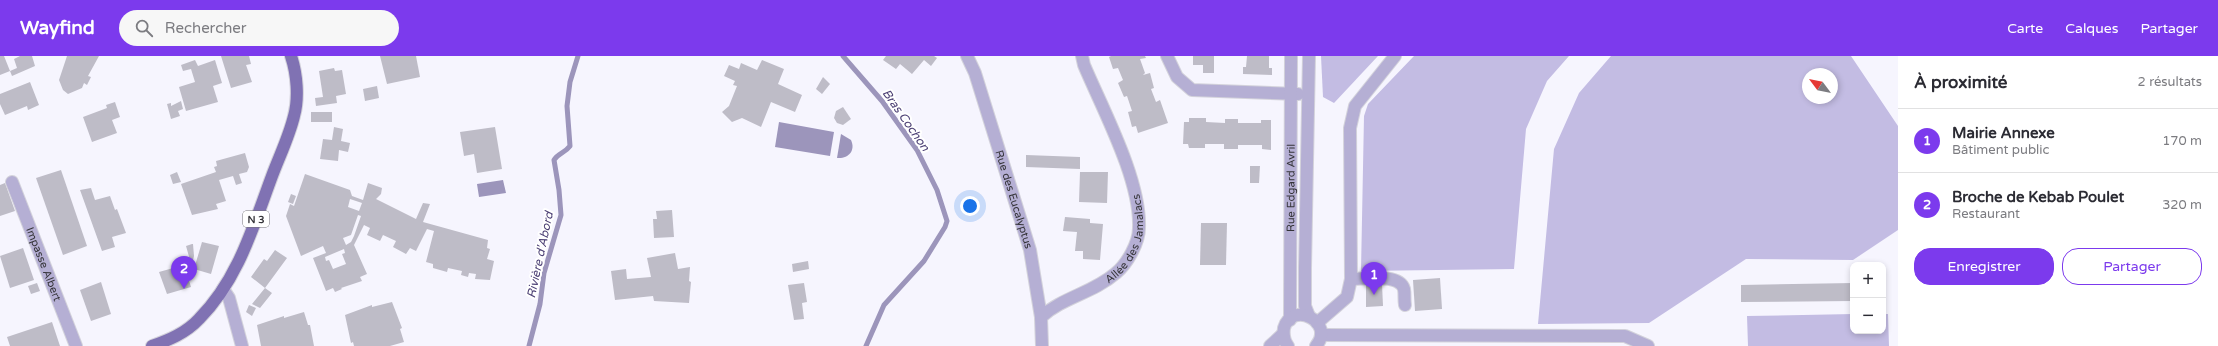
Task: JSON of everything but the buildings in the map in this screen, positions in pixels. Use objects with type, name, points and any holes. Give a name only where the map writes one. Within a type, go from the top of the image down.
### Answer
[{"type":"main road","name":"N 3","points":[[152,346],[173,339],[199,320],[223,290],[248,243],[294,116],[296,87],[294,65],[291,56]]},
{"type":"street","name":"Rue des Eucalyptus","points":[[967,56],[980,88],[1030,250],[1041,317],[1042,346]]},
{"type":"street","name":"Allée des Jamalacs","points":[[1041,317],[1053,306],[1101,285],[1118,272],[1127,260],[1139,229],[1133,181],[1084,65],[1082,56]]},
{"type":"street","points":[[1166,56],[1177,77],[1192,90],[1310,94]]},
{"type":"street","name":"Rue Edgard Avril","points":[[1290,320],[1291,56]]},
{"type":"street","name":"Rue Edgard Avril","points":[[1309,56],[1310,94],[1305,306],[1321,335]]},
{"type":"street","points":[[1270,346],[1283,334],[1286,324],[1290,320],[1299,315],[1313,319],[1347,297],[1352,279],[1350,128],[1355,106],[1395,56]]},
{"type":"street","name":"Impasse Albert","points":[[12,182],[76,346]]},
{"type":"street","points":[[1352,279],[1393,278],[1399,282],[1404,289],[1405,305]]},
{"type":"street","points":[[223,290],[229,298],[242,346]]},
{"type":"street","points":[[1283,334],[1288,346]]},
{"type":"street","points":[[1316,346],[1321,335],[1625,336],[1648,346]]},
{"type":"shaded area","points":[[1321,56],[1378,56],[1334,103],[1323,97]]},
{"type":"shaded area","points":[[1414,56],[1569,56],[1547,81],[1526,129],[1514,269],[1361,271],[1364,116],[1368,104]]},
{"type":"shaded area","points":[[1611,56],[1851,56],[1898,126],[1898,230],[1853,260],[1746,259],[1649,323],[1538,324],[1554,149],[1579,93]]},
{"type":"shaded area","points":[[779,122],[834,132],[830,156],[775,147]]},
{"type":"shaded area","points":[[841,134],[851,140],[852,151],[848,156],[837,158]]},
{"type":"shaded area","points":[[503,180],[506,193],[479,197],[477,184]]},
{"type":"shaded area","points":[[1850,314],[1850,334],[1886,334],[1886,314],[1888,314],[1889,346],[1748,346],[1747,316]]},
{"type":"waterway","name":"Rivière d'Abord","points":[[529,346],[540,304],[544,273],[561,215],[554,160],[570,146],[567,106],[570,82],[578,56]]},
{"type":"waterway","name":"Bras Cochon","points":[[843,56],[882,101],[917,150],[937,190],[947,221],[945,227],[924,261],[884,305],[866,346]]},
{"type":"place","name":"Broche de Kebab Poulet","points":[[184,289]]},
{"type":"place","name":"Mairie Annexe","points":[[1374,295]]}]
